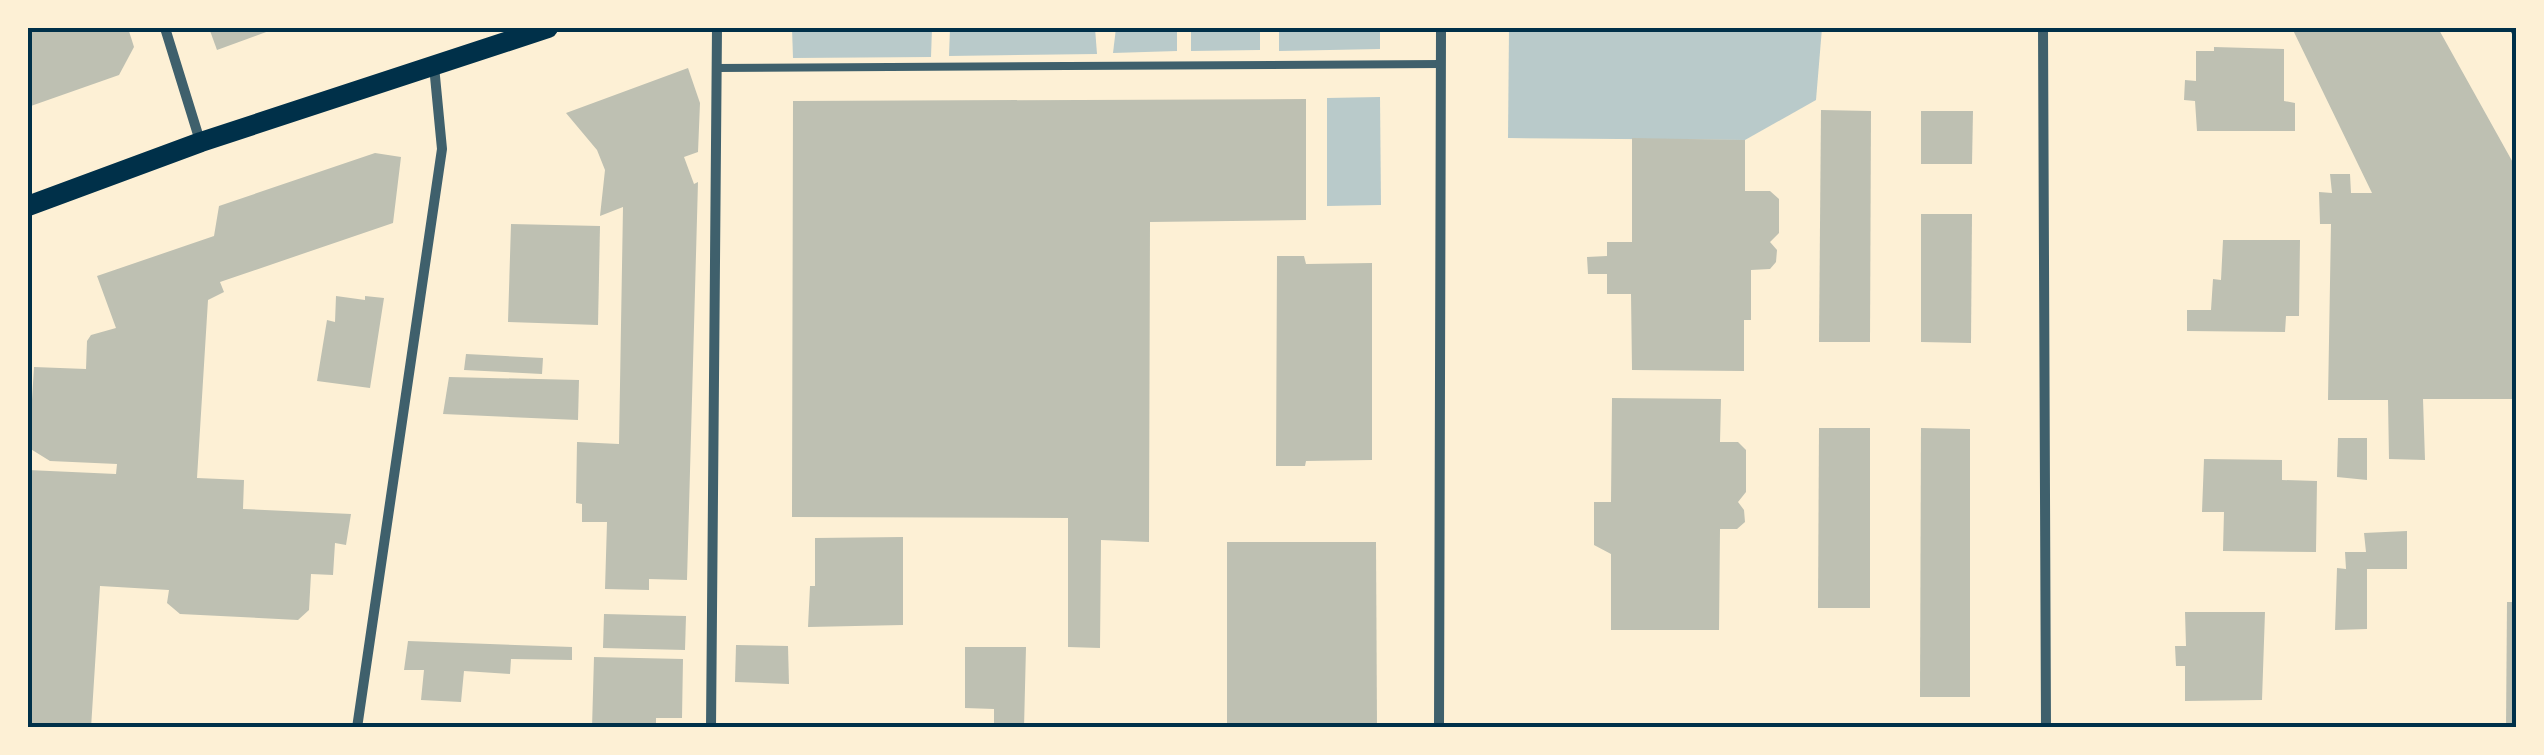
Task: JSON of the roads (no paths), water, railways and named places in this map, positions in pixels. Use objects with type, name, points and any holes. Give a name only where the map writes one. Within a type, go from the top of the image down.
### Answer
[{"type":"main road","points":[[28,206],[200,142],[548,28]]},
{"type":"street","points":[[165,28],[200,142]]},
{"type":"street","points":[[711,728],[717,28]]},
{"type":"street","points":[[1439,728],[1441,28]]},
{"type":"street","points":[[2043,28],[2046,728]]},
{"type":"street","points":[[357,728],[442,149],[434,66]]},
{"type":"lane","points":[[716,68],[1440,64]]}]
